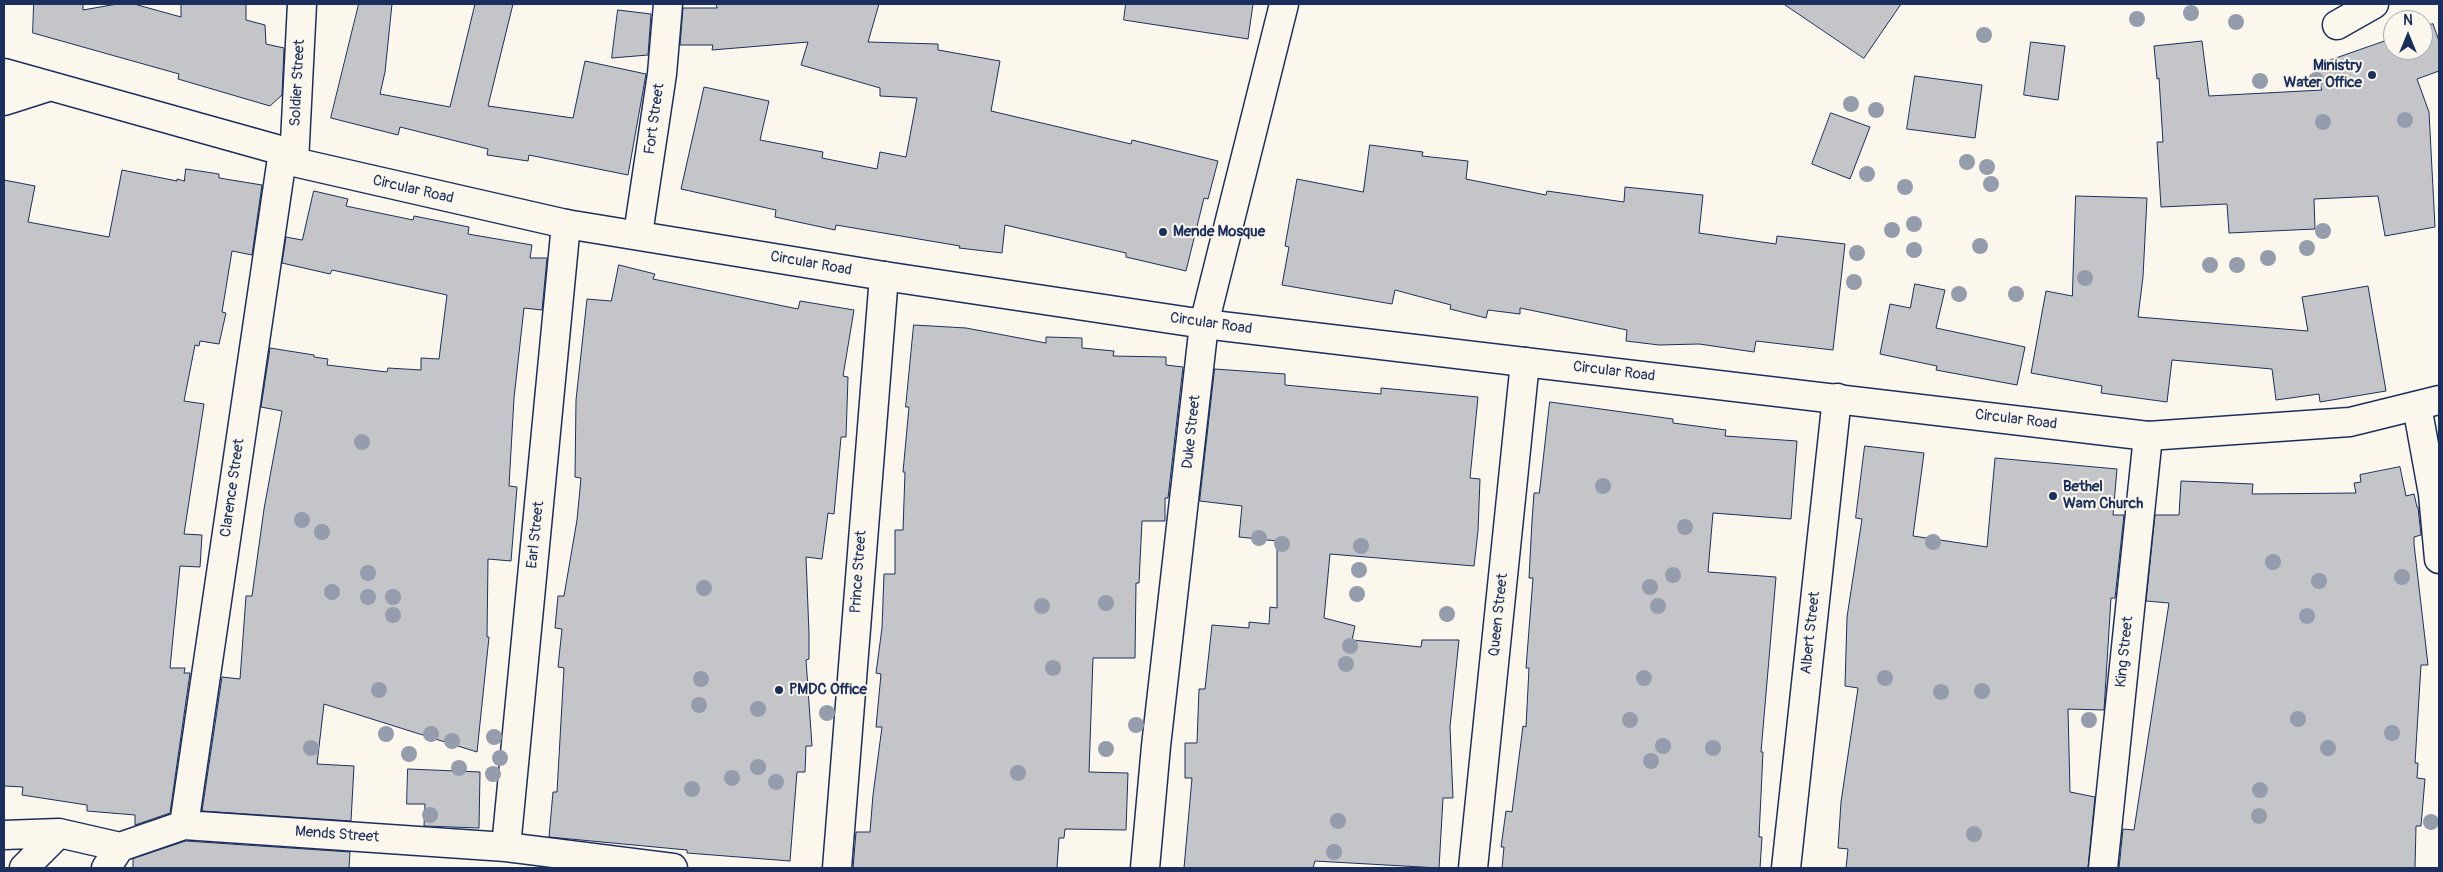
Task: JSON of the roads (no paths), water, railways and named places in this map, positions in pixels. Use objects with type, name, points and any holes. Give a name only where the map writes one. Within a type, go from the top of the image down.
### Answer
[{"type":"street","name":"Soldier Street","points":[[288,156],[302,4]]},
{"type":"street","name":"Fort Street","points":[[638,234],[662,74],[668,4]]},
{"type":"street","name":"Duke Street","points":[[1145,868],[1204,324],[1284,4]]},
{"type":"street","points":[[2337,25],[2374,4]]},
{"type":"street","name":"Circular Road","points":[[4,73],[288,156],[566,224],[638,234],[884,276],[1204,324],[2148,436],[2350,422],[2428,403]]},
{"type":"street","points":[[4,101],[48,87]]},
{"type":"street","name":"Clarence Street","points":[[184,825],[288,156]]},
{"type":"street","name":"Earl Street","points":[[506,847],[566,224]]},
{"type":"street","name":"Prince Street","points":[[837,868],[884,276]]},
{"type":"street","name":"Queen Street","points":[[1472,868],[1525,362]]},
{"type":"street","name":"Albert Street","points":[[1786,868],[1837,398]]},
{"type":"street","points":[[2428,403],[2439,559]]},
{"type":"street","name":"King Street","points":[[2103,868],[2148,436]]},
{"type":"street","name":"Mends Street","points":[[4,835],[59,833],[113,858],[184,825],[506,847],[673,868]]},
{"type":"street","points":[[24,868],[59,833]]},
{"type":"place","name":"Ministry Water Office","points":[[2372,75]]},
{"type":"place","name":"Mende Mosque","points":[[1163,232]]},
{"type":"place","name":"Bethel Wam Church","points":[[2053,496]]},
{"type":"place","name":"PMDC Office","points":[[779,690]]}]
